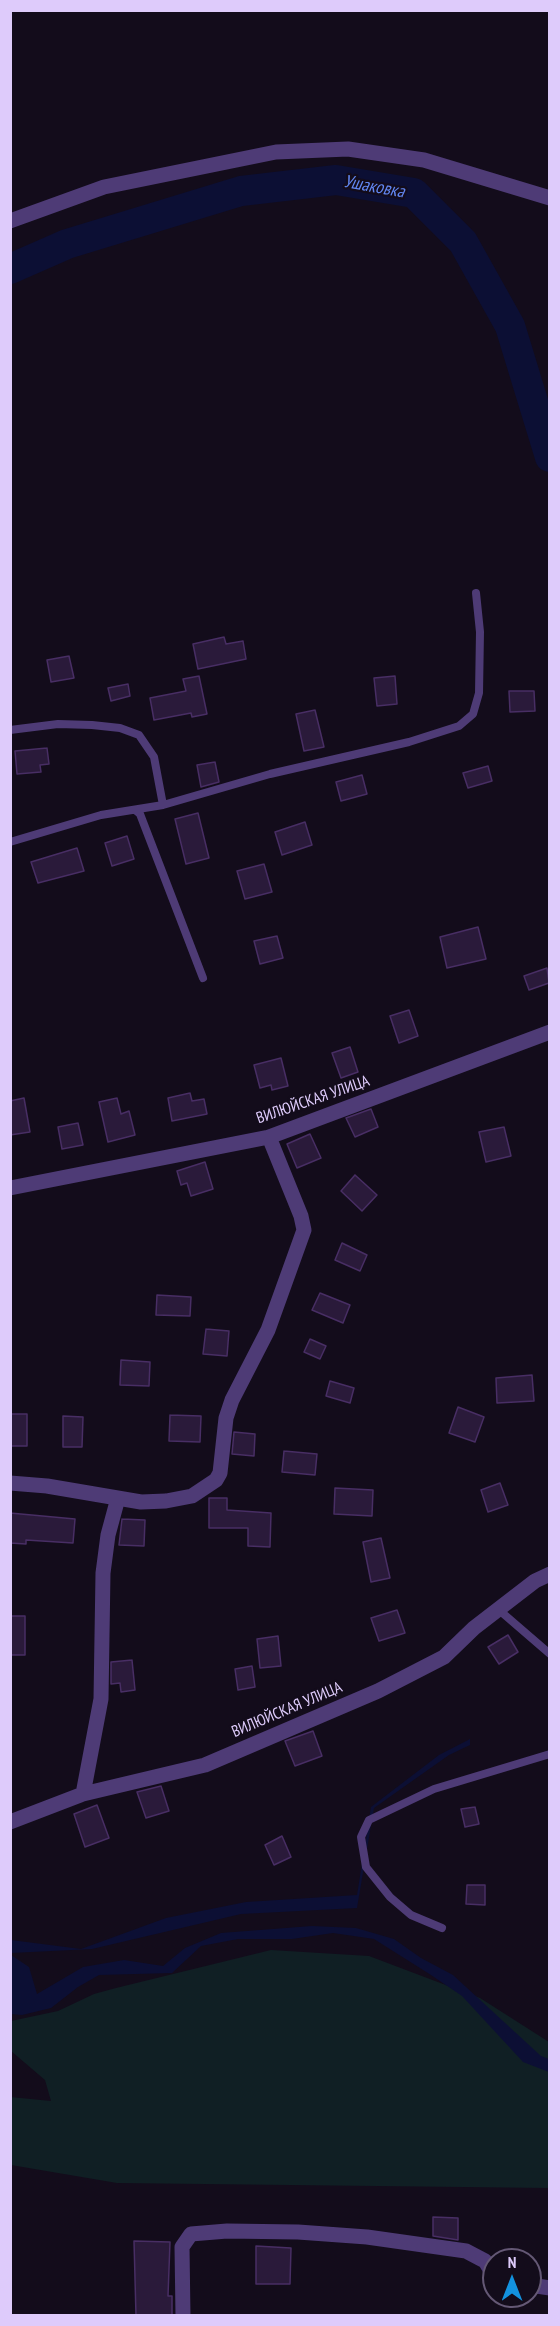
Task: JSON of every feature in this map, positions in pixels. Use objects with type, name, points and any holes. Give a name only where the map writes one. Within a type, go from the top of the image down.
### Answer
[{"type":"street","points":[[10,221],[104,187],[276,152],[348,149],[424,160],[549,198]]},
{"type":"street","name":"ВИЛЮЙСКАЯ УЛИЦА","points":[[10,1188],[268,1137],[549,1032]]},
{"type":"street","points":[[10,1483],[47,1486],[118,1498],[166,1501],[192,1496],[208,1487],[220,1473],[226,1418],[232,1400],[268,1329],[304,1230],[301,1216],[268,1137]]},
{"type":"street","points":[[83,1794],[101,1699],[103,1573],[118,1498]]},
{"type":"street","name":"ВИЛЮЙСКАЯ УЛИЦА","points":[[10,1822],[83,1794],[205,1765],[378,1691],[444,1657],[474,1628],[535,1581],[549,1574]]},
{"type":"street","points":[[183,2316],[182,2247],[191,2234],[275,2232],[367,2236],[466,2252],[482,2260]]},
{"type":"lane","points":[[10,842],[101,815],[163,806],[270,774],[409,742],[459,726],[473,714],[479,693],[480,632],[476,592]]},
{"type":"lane","points":[[10,730],[58,724],[92,724],[120,728],[139,735],[154,757],[163,806]]},
{"type":"lane","points":[[135,810],[140,814],[203,978]]},
{"type":"lane","points":[[500,1610],[549,1654]]},
{"type":"lane","points":[[442,1928],[411,1916],[390,1897],[366,1867],[362,1837],[369,1820],[434,1789],[549,1754]]},
{"type":"shaded area","points":[[470,1739],[470,1745],[449,1755],[374,1808],[357,1908],[241,1914],[92,1949],[11,1953],[11,1940],[81,1949],[166,1918],[246,1902],[357,1895],[371,1807],[439,1755]]},
{"type":"shaded area","points":[[312,1926],[356,1928],[394,1939],[421,1958],[453,1975],[541,2056],[549,2059],[549,2072],[523,2062],[462,1996],[431,1975],[374,1939],[333,1933],[292,1939],[238,1939],[201,1946],[172,1973],[99,1975],[78,1987],[51,2008],[22,2015],[11,2014],[11,1955],[29,1967],[37,1994],[83,1967],[124,1960],[163,1966],[185,1948],[221,1933]]},
{"type":"shaded area","points":[[271,1950],[369,1956],[480,1998],[549,2042],[549,2188],[117,2183],[11,2165],[10,2097],[51,2101],[45,2080],[11,2051],[11,2021],[58,2011],[94,1994]]},
{"type":"building","points":[[224,637],[226,644],[243,641],[246,659],[198,669],[193,644]]},
{"type":"building","points":[[69,656],[74,678],[51,682],[47,660]]},
{"type":"building","points":[[199,676],[207,714],[192,717],[191,713],[154,720],[150,698],[186,691],[183,679]]},
{"type":"building","points":[[395,676],[397,704],[377,706],[374,678]]},
{"type":"building","points":[[128,684],[130,696],[111,701],[108,688]]},
{"type":"building","points":[[509,691],[534,691],[535,711],[510,712]]},
{"type":"building","points":[[315,710],[324,747],[304,751],[296,714]]},
{"type":"building","points":[[47,748],[49,764],[40,765],[41,772],[17,774],[15,751]]},
{"type":"building","points":[[215,762],[219,782],[201,787],[197,765]]},
{"type":"building","points":[[488,766],[492,781],[468,788],[463,773]]},
{"type":"building","points":[[362,775],[367,794],[341,801],[336,782]]},
{"type":"building","points":[[198,813],[209,858],[186,864],[175,819]]},
{"type":"building","points":[[305,822],[312,845],[282,855],[275,832]]},
{"type":"building","points":[[127,836],[134,859],[112,866],[105,843]]},
{"type":"building","points":[[77,848],[84,871],[38,883],[31,862]]},
{"type":"building","points":[[264,864],[272,892],[245,899],[237,871]]},
{"type":"building","points":[[478,927],[486,959],[447,968],[440,937]]},
{"type":"building","points":[[277,936],[283,958],[260,964],[254,941]]},
{"type":"building","points":[[547,968],[549,983],[529,990],[524,976]]},
{"type":"building","points":[[409,1010],[418,1036],[399,1043],[390,1016]]},
{"type":"building","points":[[350,1047],[358,1072],[341,1078],[332,1053]]},
{"type":"building","points":[[281,1058],[288,1086],[272,1090],[271,1085],[260,1088],[254,1065]]},
{"type":"building","points":[[190,1093],[192,1101],[204,1099],[207,1114],[172,1121],[168,1098]]},
{"type":"building","points":[[24,1098],[30,1132],[10,1135],[10,1101]]},
{"type":"building","points":[[117,1098],[121,1114],[129,1111],[135,1135],[108,1142],[99,1102]]},
{"type":"building","points":[[371,1109],[378,1127],[355,1137],[346,1118]]},
{"type":"building","points":[[78,1123],[83,1145],[62,1149],[58,1127]]},
{"type":"building","points":[[504,1127],[511,1156],[486,1162],[479,1132]]},
{"type":"building","points":[[310,1134],[321,1158],[297,1168],[287,1144]]},
{"type":"building","points":[[205,1162],[213,1189],[191,1196],[187,1183],[181,1185],[177,1171]]},
{"type":"building","points":[[355,1175],[377,1195],[362,1211],[341,1191]]},
{"type":"building","points":[[342,1243],[367,1255],[360,1271],[335,1260]]},
{"type":"building","points":[[320,1293],[350,1305],[343,1323],[312,1310]]},
{"type":"building","points":[[157,1295],[191,1297],[190,1316],[156,1315]]},
{"type":"building","points":[[206,1329],[229,1331],[227,1356],[203,1354]]},
{"type":"building","points":[[310,1339],[326,1346],[320,1359],[304,1352]]},
{"type":"building","points":[[121,1360],[150,1362],[149,1386],[120,1385]]},
{"type":"building","points":[[532,1375],[534,1401],[497,1403],[496,1378]]},
{"type":"building","points":[[330,1381],[354,1388],[350,1403],[326,1396]]},
{"type":"building","points":[[458,1407],[484,1417],[475,1442],[449,1433]]},
{"type":"building","points":[[10,1414],[27,1414],[27,1446],[10,1446]]},
{"type":"building","points":[[170,1415],[201,1416],[200,1442],[169,1441]]},
{"type":"building","points":[[63,1416],[83,1417],[82,1447],[63,1447]]},
{"type":"building","points":[[234,1432],[255,1434],[254,1456],[232,1454]]},
{"type":"building","points":[[284,1451],[317,1454],[315,1475],[282,1472]]},
{"type":"building","points":[[500,1483],[508,1505],[488,1512],[481,1490]]},
{"type":"building","points":[[335,1488],[373,1490],[372,1516],[334,1514]]},
{"type":"building","points":[[209,1498],[227,1498],[227,1510],[271,1513],[270,1547],[248,1546],[248,1528],[209,1528]]},
{"type":"building","points":[[10,1513],[75,1519],[73,1543],[26,1540],[26,1544],[10,1543]]},
{"type":"building","points":[[122,1519],[145,1520],[144,1546],[119,1545]]},
{"type":"building","points":[[381,1538],[390,1578],[371,1582],[363,1542]]},
{"type":"building","points":[[397,1610],[405,1633],[379,1641],[371,1618]]},
{"type":"building","points":[[10,1616],[25,1616],[25,1655],[10,1655]]},
{"type":"building","points":[[508,1635],[518,1652],[499,1664],[488,1647]]},
{"type":"building","points":[[278,1636],[281,1666],[260,1668],[257,1639]]},
{"type":"building","points":[[132,1660],[135,1690],[121,1692],[120,1683],[111,1684],[111,1662]]},
{"type":"building","points":[[252,1666],[255,1687],[238,1690],[235,1669]]},
{"type":"building","points":[[313,1731],[322,1756],[295,1766],[285,1741]]},
{"type":"building","points":[[161,1786],[169,1811],[146,1818],[137,1792]]},
{"type":"building","points":[[97,1805],[109,1838],[85,1847],[74,1814]]},
{"type":"building","points":[[475,1807],[479,1824],[465,1827],[461,1809]]},
{"type":"building","points":[[282,1836],[291,1857],[274,1865],[265,1845]]},
{"type":"building","points":[[467,1885],[485,1885],[485,1905],[466,1904]]},
{"type":"building","points":[[433,2217],[458,2218],[458,2240],[433,2236]]},
{"type":"building","points":[[134,2241],[170,2242],[168,2296],[172,2296],[172,2316],[136,2316]]},
{"type":"building","points":[[256,2246],[291,2248],[290,2284],[256,2284]]},
{"type":"waterway","name":"Ушаковка","points":[[10,269],[67,244],[241,191],[336,180],[414,193],[463,242],[510,326],[550,457]]}]
